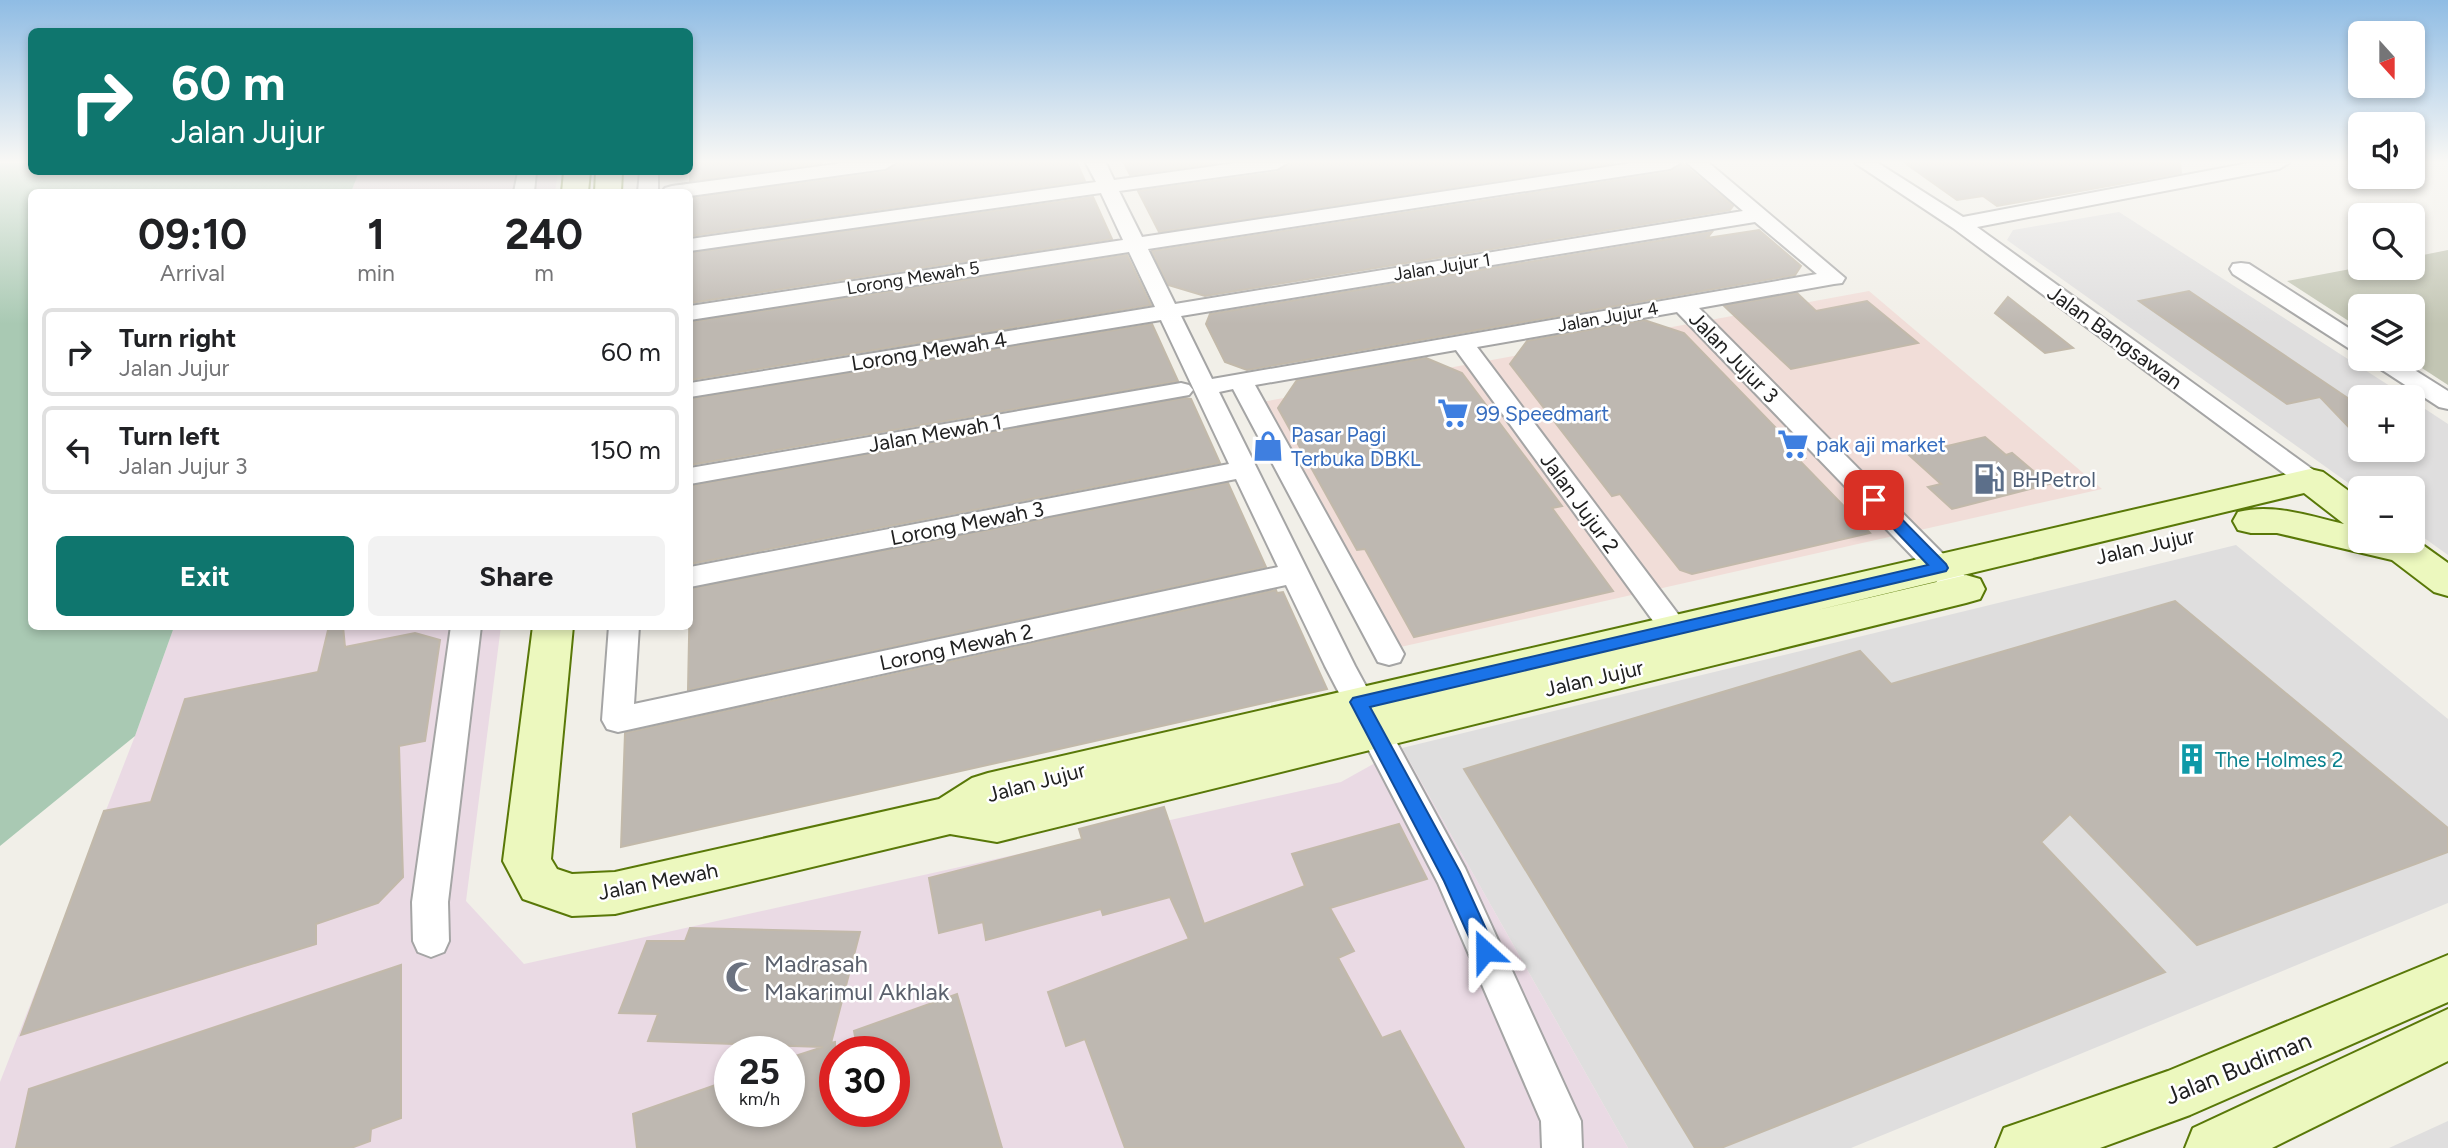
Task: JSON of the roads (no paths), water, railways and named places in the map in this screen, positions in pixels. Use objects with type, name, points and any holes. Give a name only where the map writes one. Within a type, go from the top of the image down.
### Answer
[{"type":"street","points":[[693,244],[891,217]]},
{"type":"street","points":[[1123,217],[1169,312],[1193,389],[1244,469],[1366,716],[1453,878],[1561,1121],[1562,1148]]},
{"type":"street","name":"Lorong Mewah 5","points":[[693,313],[1317,217]]},
{"type":"street","name":"Jalan Jujur 1","points":[[1169,312],[1748,217]]},
{"type":"street","name":"Jalan Jujur 4","points":[[1689,311],[1834,278],[1760,217]]},
{"type":"street","name":"Jalan Bangsawan","points":[[1948,217],[2335,499]]},
{"type":"street","points":[[1960,224],[1999,217]]},
{"type":"street","points":[[2241,269],[2348,338]]},
{"type":"street","points":[[1193,389],[1245,390],[1689,311]]},
{"type":"street","name":"Jalan Jujur 3","points":[[1689,311],[1951,579]]},
{"type":"street","name":"Lorong Mewah 4","points":[[693,390],[1169,312]]},
{"type":"street","name":"Jalan Jujur 2","points":[[1467,351],[1674,629]]},
{"type":"street","points":[[2400,371],[2448,402]]},
{"type":"street","name":"Jalan Mewah 1","points":[[693,475],[1193,389]]},
{"type":"street","points":[[1245,390],[1389,654]]},
{"type":"street","name":"Lorong Mewah 3","points":[[693,577],[1244,469]]},
{"type":"street","name":"Jalan Jujur","points":[[950,815],[997,823],[1674,629],[2251,521],[2335,499]]},
{"type":"street","name":"Jalan Jujur","points":[[1366,716],[1951,579],[2335,499]]},
{"type":"street","points":[[2251,521],[2277,521],[2348,535]]},
{"type":"street","points":[[2409,553],[2448,582]]},
{"type":"street","name":"Lorong Mewah 2","points":[[624,630],[618,720],[1295,573]]},
{"type":"street","points":[[431,941],[430,902],[465,630]]},
{"type":"street","name":"Jalan Mewah","points":[[553,630],[527,861],[540,884],[572,895],[615,893],[950,815]]},
{"type":"street","name":"Jalan Budiman","points":[[2024,1148],[2171,1096],[2448,978]]},
{"type":"street","points":[[2213,1148],[2448,1034]]},
{"type":"place","name":"99 Speedmart","points":[[1453,413]]},
{"type":"place","name":"pak aji market","points":[[1793,444]]},
{"type":"place","name":"Pasar Pagi Terbuka DBKL","points":[[1268,446]]},
{"type":"place","name":"BHPetrol","points":[[1989,479]]},
{"type":"place","name":"The Holmes 2","points":[[2192,759]]},
{"type":"place","name":"Madrasah Makarimul Akhlak","points":[[741,977]]}]
